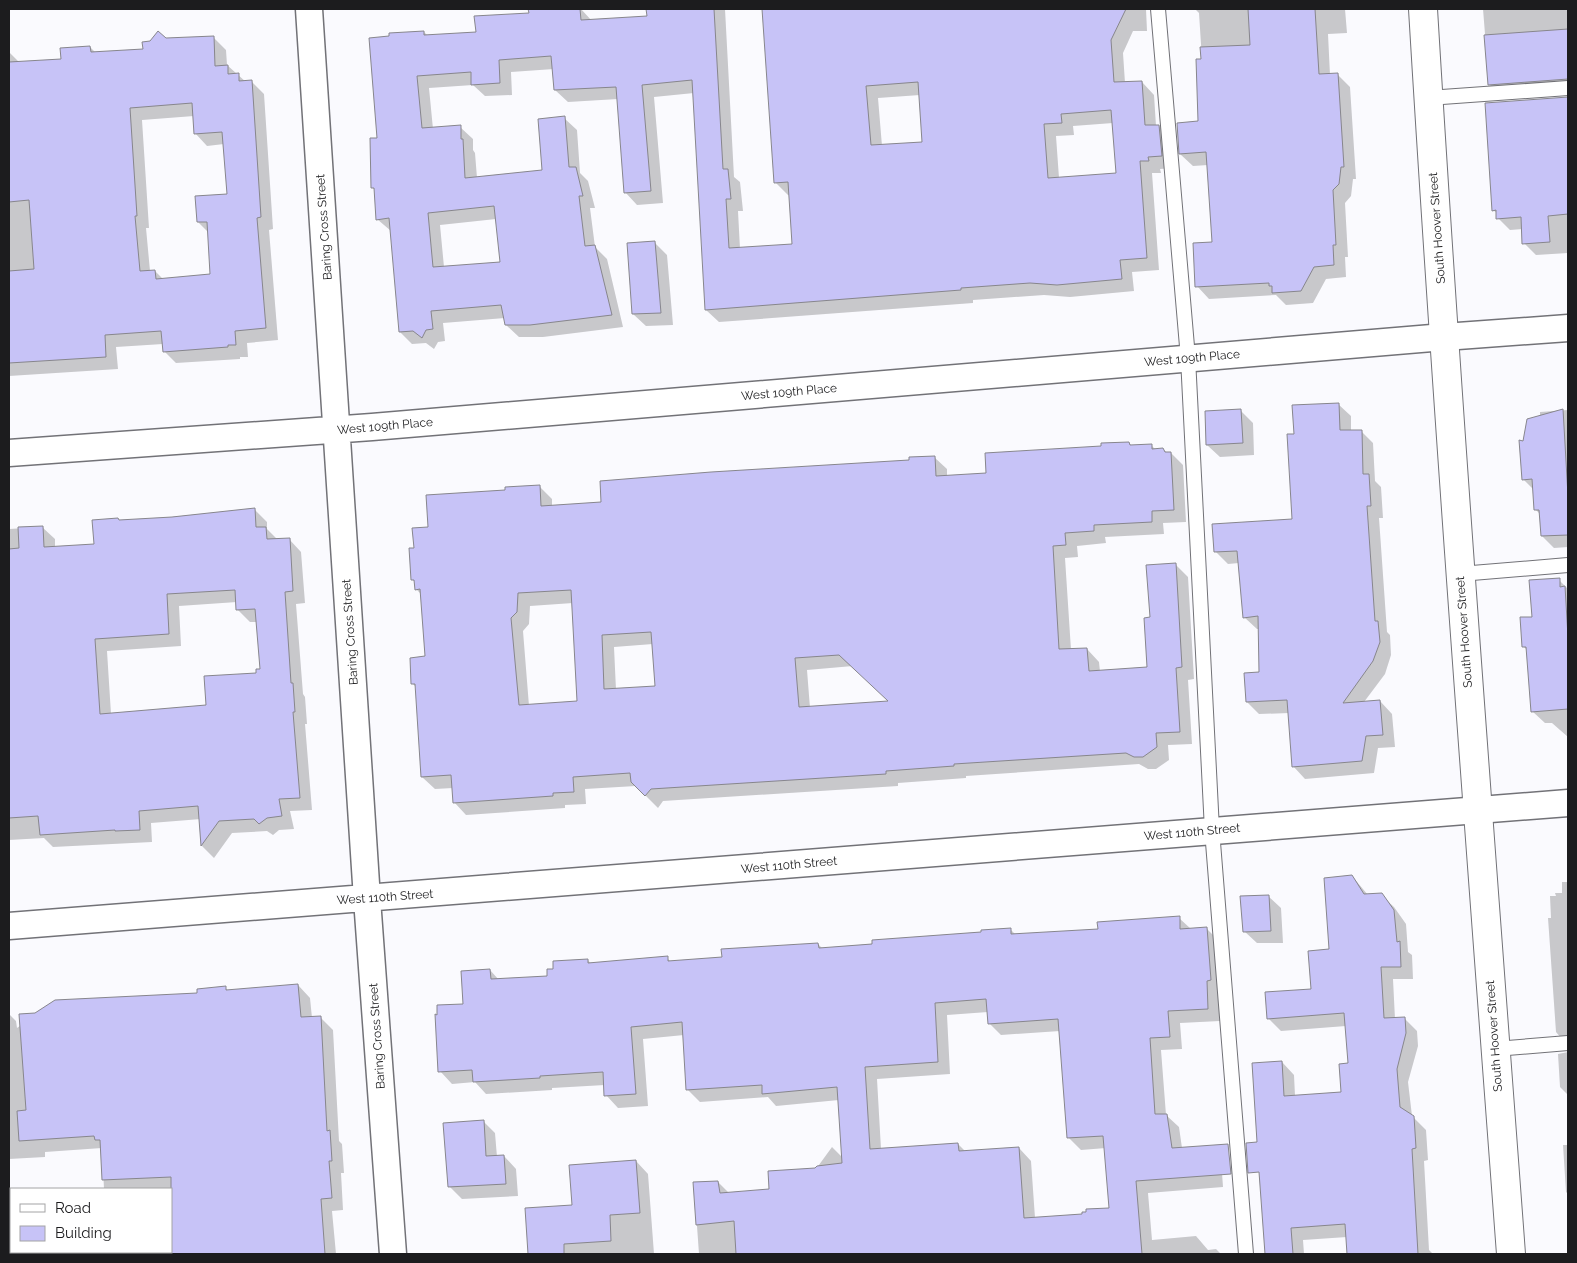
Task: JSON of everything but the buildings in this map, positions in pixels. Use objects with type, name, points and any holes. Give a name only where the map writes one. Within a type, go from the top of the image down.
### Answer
[{"type":"street","name":"Baring Cross Street","points":[[309,9],[367,899],[393,1254]]},
{"type":"street","name":"South Hoover Street","points":[[1423,9],[1460,574],[1511,1254]]},
{"type":"street","name":"West 109th Place","points":[[9,453],[337,429],[1568,328]]},
{"type":"street","name":"West 110th Street","points":[[9,926],[1568,803]]},
{"type":"lane","points":[[1158,9],[1188,358],[1212,830],[1246,1254]]},
{"type":"lane","points":[[1428,98],[1568,88]]},
{"type":"lane","points":[[1460,574],[1568,565]]},
{"type":"lane","points":[[1495,1049],[1568,1043]]}]
